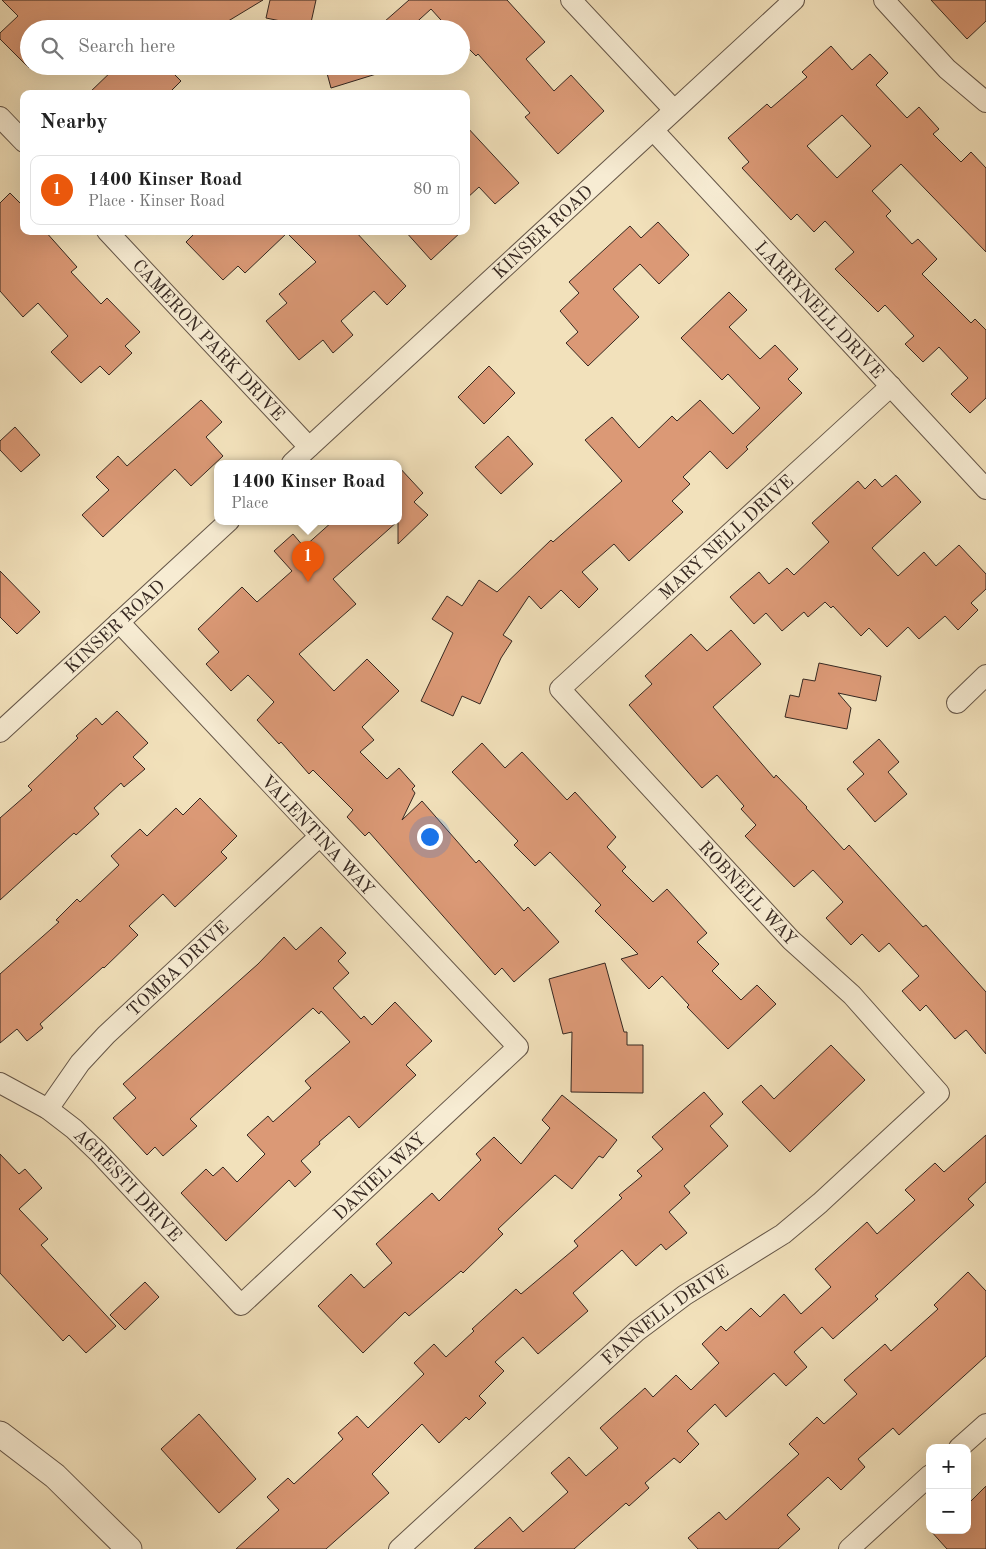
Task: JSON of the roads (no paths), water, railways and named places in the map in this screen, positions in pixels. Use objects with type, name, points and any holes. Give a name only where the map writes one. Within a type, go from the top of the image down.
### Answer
[{"type":"street","points":[[571,0],[674,110]]},
{"type":"street","name":"KINSER ROAD","points":[[295,460],[794,0]]},
{"type":"street","points":[[884,0],[947,69],[986,102]]},
{"type":"street","points":[[0,117],[20,138]]},
{"type":"street","name":"LARRYNELL DRIVE","points":[[653,130],[986,489]]},
{"type":"street","name":"CAMERON PARK DRIVE","points":[[112,235],[309,447]]},
{"type":"street","name":"MARY NELL DRIVE","points":[[560,689],[891,386]]},
{"type":"street","name":"KINSER ROAD","points":[[0,732],[225,525]]},
{"type":"street","name":"VALENTINA WAY","points":[[120,622],[518,1047]]},
{"type":"street","points":[[957,703],[986,675]]},
{"type":"street","name":"ROBNELL WAY","points":[[560,689],[791,940],[852,995],[940,1093]]},
{"type":"street","name":"TOMBA DRIVE","points":[[48,1109],[80,1063],[106,1035],[320,836]]},
{"type":"street","name":"DANIEL WAY","points":[[240,1304],[518,1047]]},
{"type":"street","name":"AGRESTI DRIVE","points":[[0,1084],[48,1109],[74,1129],[98,1152],[240,1304]]},
{"type":"street","name":"FANNELL DRIVE","points":[[399,1549],[637,1331],[685,1295],[783,1234],[820,1203],[940,1093]]},
{"type":"street","points":[[964,1444],[986,1424]]},
{"type":"street","points":[[0,1434],[56,1476],[129,1549]]},
{"type":"street","points":[[848,1549],[926,1479]]},
{"type":"place","name":"1400 Kinser Road","points":[[308,582]]}]
